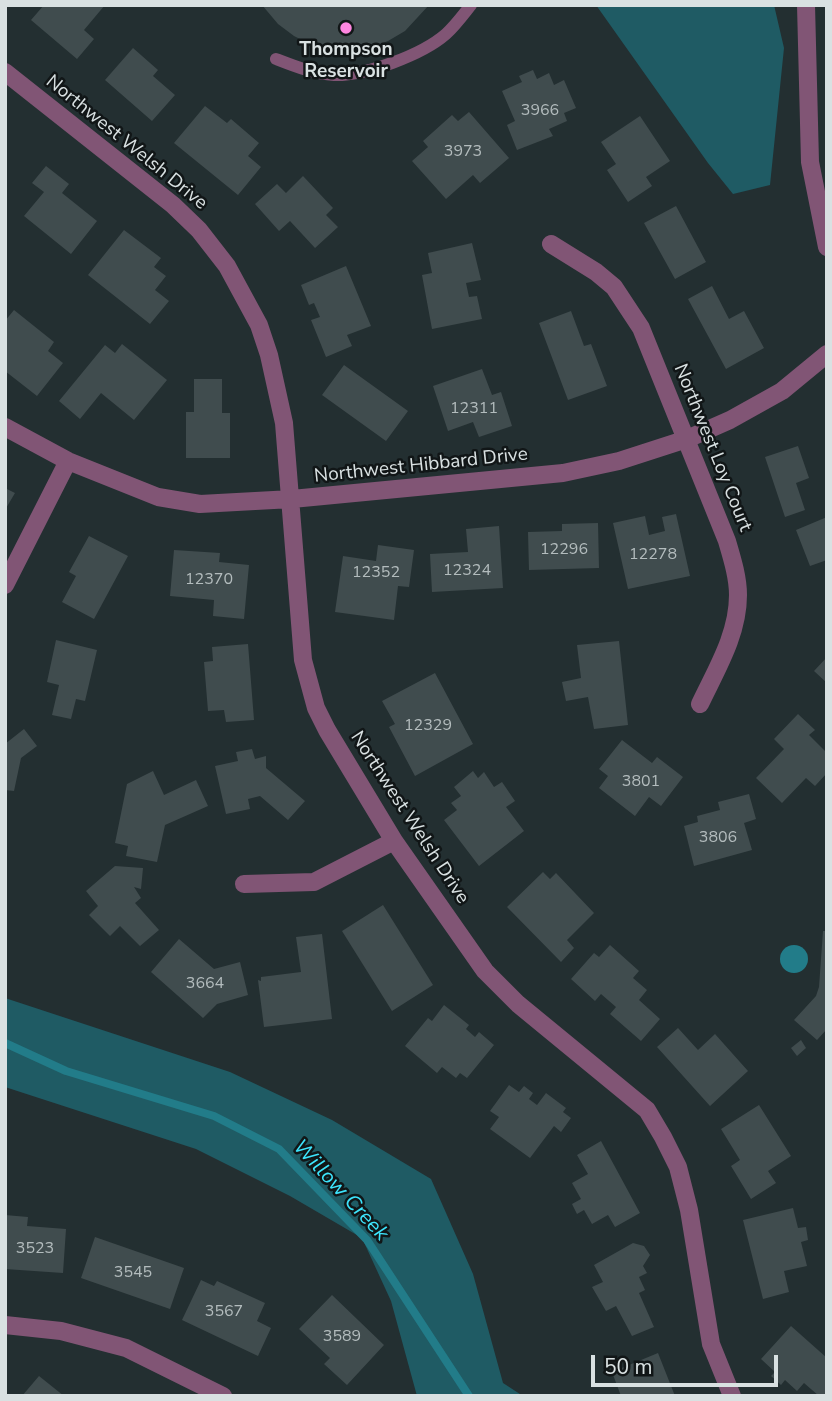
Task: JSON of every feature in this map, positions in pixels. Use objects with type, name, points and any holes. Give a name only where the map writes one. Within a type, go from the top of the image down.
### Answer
[{"type":"street","points":[[806,5],[810,162],[827,247]]},
{"type":"street","name":"Northwest Welsh Drive","points":[[5,72],[173,205],[199,230],[227,266],[259,325],[269,355],[284,423],[303,660],[316,708],[394,841],[485,971],[518,1004],[647,1110],[663,1136],[678,1167],[689,1210],[710,1344],[732,1396]]},
{"type":"street","name":"Northwest Loy Court","points":[[551,244],[596,272],[614,287],[641,328],[727,541],[738,595],[735,621],[728,647],[700,704]]},
{"type":"street","name":"Northwest Hibbard Drive","points":[[5,427],[68,461],[158,497],[200,504],[292,499],[563,473],[618,461],[687,439],[730,420],[782,391],[827,355]]},
{"type":"street","points":[[5,584],[68,461]]},
{"type":"street","points":[[244,884],[314,882],[394,841]]},
{"type":"street","points":[[5,1325],[61,1331],[126,1348],[223,1396]]},
{"type":"lane","points":[[276,59],[299,68],[334,75],[370,71],[435,42],[445,35],[471,5]]},
{"type":"shaded area","points":[[596,5],[774,5],[784,48],[770,185],[733,194]]},
{"type":"shaded area","points":[[794,945],[804,949],[808,959],[804,969],[794,973],[784,969],[780,959],[784,949]]},
{"type":"shaded area","points":[[5,998],[230,1072],[332,1120],[431,1179],[473,1274],[503,1383],[523,1396],[417,1396],[391,1301],[362,1238],[290,1196],[196,1149],[5,1087]]},
{"type":"building","points":[[44,5],[105,5],[84,30],[94,39],[77,59],[31,20]]},
{"type":"building","name":"Thompson Reservoir","points":[[262,5],[429,5],[405,31],[370,48],[351,51],[312,45],[294,36],[278,24]]},
{"type":"building","points":[[133,48],[158,70],[153,76],[175,95],[152,121],[105,80]]},
{"type":"building","points":[[533,70],[537,79],[549,73],[554,85],[564,80],[576,108],[564,113],[567,121],[549,129],[553,136],[517,150],[507,125],[515,121],[502,91],[522,82],[519,76]]},
{"type":"building","points":[[205,106],[227,123],[231,119],[259,143],[248,156],[261,167],[238,195],[174,143]]},
{"type":"building","points":[[469,112],[509,158],[480,183],[473,175],[446,199],[412,161],[428,147],[423,141],[452,115],[458,121]]},
{"type":"building","points":[[640,116],[670,161],[646,177],[652,186],[628,202],[607,170],[616,164],[601,142]]},
{"type":"building","points":[[46,166],[69,184],[62,193],[97,221],[71,254],[24,216],[44,192],[32,183]]},
{"type":"building","points":[[303,176],[333,208],[326,215],[338,227],[315,248],[290,221],[279,231],[255,204],[277,184],[286,193]]},
{"type":"building","points":[[676,206],[706,262],[675,279],[644,223]]},
{"type":"building","points":[[124,230],[161,258],[154,267],[166,276],[155,290],[169,301],[150,324],[88,275]]},
{"type":"building","points":[[472,243],[481,280],[466,283],[469,297],[477,296],[482,319],[432,329],[422,275],[432,273],[428,253]]},
{"type":"building","points":[[346,266],[371,326],[347,335],[352,346],[326,357],[311,320],[320,317],[314,303],[309,305],[301,285]]},
{"type":"building","points":[[712,286],[729,319],[744,311],[764,348],[726,369],[688,299]]},
{"type":"building","points":[[14,310],[54,342],[48,351],[63,363],[37,396],[5,371],[5,321]]},
{"type":"building","points":[[571,311],[584,346],[591,344],[607,386],[568,400],[539,323]]},
{"type":"building","points":[[122,344],[167,380],[134,420],[101,393],[80,419],[59,401],[105,345],[115,353]]},
{"type":"building","points":[[344,365],[408,411],[386,441],[322,395]]},
{"type":"building","points":[[482,369],[492,395],[501,392],[512,426],[479,437],[473,422],[448,431],[433,386]]},
{"type":"building","points":[[194,379],[222,379],[222,413],[230,413],[230,458],[186,458],[186,412],[194,412]]},
{"type":"building","points":[[798,446],[809,478],[796,483],[805,510],[785,517],[765,457]]},
{"type":"building","points":[[5,488],[15,493],[5,510]]},
{"type":"building","points":[[676,514],[690,576],[628,589],[613,523],[645,516],[649,535],[665,531],[662,517]]},
{"type":"building","points":[[827,517],[827,560],[810,566],[796,530]]},
{"type":"building","points":[[598,523],[599,568],[529,570],[528,532],[562,531],[562,524]]},
{"type":"building","points":[[499,526],[503,588],[432,592],[430,554],[468,552],[466,529]]},
{"type":"building","points":[[89,536],[128,556],[94,619],[62,602],[76,576],[69,572]]},
{"type":"building","points":[[378,545],[414,550],[409,587],[398,586],[394,620],[335,612],[343,556],[376,561]]},
{"type":"building","points":[[174,550],[220,553],[219,562],[249,565],[244,619],[213,616],[214,600],[170,596]]},
{"type":"building","points":[[56,640],[97,650],[85,701],[76,699],[71,719],[52,715],[59,685],[47,682]]},
{"type":"building","points":[[619,641],[628,725],[594,729],[588,697],[566,701],[562,682],[581,678],[577,645]]},
{"type":"building","points":[[248,644],[254,720],[226,722],[224,710],[208,711],[204,662],[213,661],[212,647]]},
{"type":"building","points":[[827,657],[827,683],[814,671]]},
{"type":"building","points":[[435,673],[473,744],[415,776],[389,727],[395,724],[382,701]]},
{"type":"building","points":[[798,714],[815,730],[809,735],[827,753],[827,773],[815,786],[806,778],[782,803],[756,778],[784,749],[774,739]]},
{"type":"building","points":[[24,729],[37,746],[21,758],[14,791],[5,790],[5,744]]},
{"type":"building","points":[[622,740],[652,763],[657,757],[683,777],[661,806],[649,797],[635,816],[599,788],[608,776],[599,769]]},
{"type":"building","points":[[252,749],[255,759],[266,756],[266,768],[305,801],[288,820],[260,796],[248,799],[250,809],[226,814],[215,766],[238,761],[236,752]]},
{"type":"building","points":[[153,771],[164,795],[196,780],[208,806],[165,825],[157,862],[126,856],[128,846],[115,843],[127,784]]},
{"type":"building","points":[[473,771],[478,778],[484,772],[494,787],[502,782],[515,801],[506,807],[524,831],[479,866],[444,820],[457,810],[451,803],[461,796],[454,787]]},
{"type":"building","points":[[749,794],[756,819],[744,823],[752,850],[694,866],[684,826],[698,822],[697,816],[720,810],[718,802]]},
{"type":"building","points":[[115,866],[143,868],[141,889],[134,887],[141,898],[135,903],[159,930],[140,946],[120,926],[110,936],[89,915],[98,906],[86,891]]},
{"type":"building","points":[[543,872],[550,879],[556,873],[594,913],[567,940],[574,948],[561,962],[507,907]]},
{"type":"building","points":[[383,905],[433,985],[392,1011],[342,931]]},
{"type":"building","points":[[823,931],[827,931],[827,1029],[817,1040],[794,1020],[816,996],[819,987]]},
{"type":"building","points":[[322,934],[332,1019],[264,1027],[258,980],[261,981],[261,977],[301,972],[296,937]]},
{"type":"building","points":[[179,939],[214,969],[240,962],[248,995],[217,1004],[203,1018],[151,972]]},
{"type":"building","points":[[610,945],[639,971],[633,978],[647,990],[639,1000],[660,1019],[641,1041],[610,1014],[616,1007],[601,994],[595,1001],[571,979],[594,953],[599,957]]},
{"type":"building","points":[[444,1005],[469,1025],[466,1029],[475,1037],[479,1032],[494,1045],[467,1078],[460,1073],[456,1078],[442,1067],[437,1073],[405,1046],[428,1018],[432,1021]]},
{"type":"building","points":[[678,1028],[698,1050],[715,1034],[748,1071],[710,1106],[657,1047]]},
{"type":"building","points":[[801,1040],[806,1048],[797,1056],[791,1048]]},
{"type":"building","points":[[509,1085],[519,1092],[524,1086],[533,1093],[529,1099],[537,1105],[546,1093],[566,1108],[563,1112],[571,1118],[561,1132],[554,1126],[530,1158],[490,1129],[499,1117],[490,1111]]},
{"type":"building","points":[[759,1105],[791,1156],[768,1171],[776,1183],[751,1199],[731,1166],[740,1160],[721,1129]]},
{"type":"building","points":[[601,1141],[640,1213],[615,1227],[608,1215],[592,1224],[584,1210],[577,1214],[572,1204],[581,1199],[572,1183],[588,1174],[577,1155]]},
{"type":"building","points":[[793,1208],[798,1228],[806,1227],[808,1240],[801,1242],[807,1266],[784,1271],[789,1292],[763,1299],[743,1220]]},
{"type":"building","points":[[5,1215],[28,1217],[27,1226],[66,1229],[63,1273],[5,1269]]},
{"type":"building","points":[[95,1237],[184,1268],[170,1309],[81,1278]]},
{"type":"building","points":[[633,1243],[644,1246],[650,1255],[643,1266],[647,1273],[639,1277],[645,1290],[639,1293],[654,1327],[632,1336],[616,1306],[606,1311],[592,1287],[603,1282],[594,1265]]},
{"type":"building","points":[[201,1280],[214,1286],[217,1281],[265,1303],[257,1321],[271,1328],[258,1356],[182,1320]]},
{"type":"building","points":[[332,1295],[384,1345],[347,1385],[324,1364],[330,1358],[299,1329]]},
{"type":"building","points":[[791,1326],[827,1358],[827,1396],[819,1396],[804,1383],[797,1391],[785,1380],[781,1385],[771,1376],[775,1372],[761,1359]]},
{"type":"building","points":[[658,1353],[675,1396],[621,1396],[612,1372]]},
{"type":"building","points":[[39,1376],[64,1396],[22,1396]]},
{"type":"waterway","name":"Willow Creek","points":[[5,1043],[66,1071],[214,1116],[279,1149],[367,1240],[469,1396]]},
{"type":"place","name":"Thompson Reservoir","points":[[346,28]]}]
